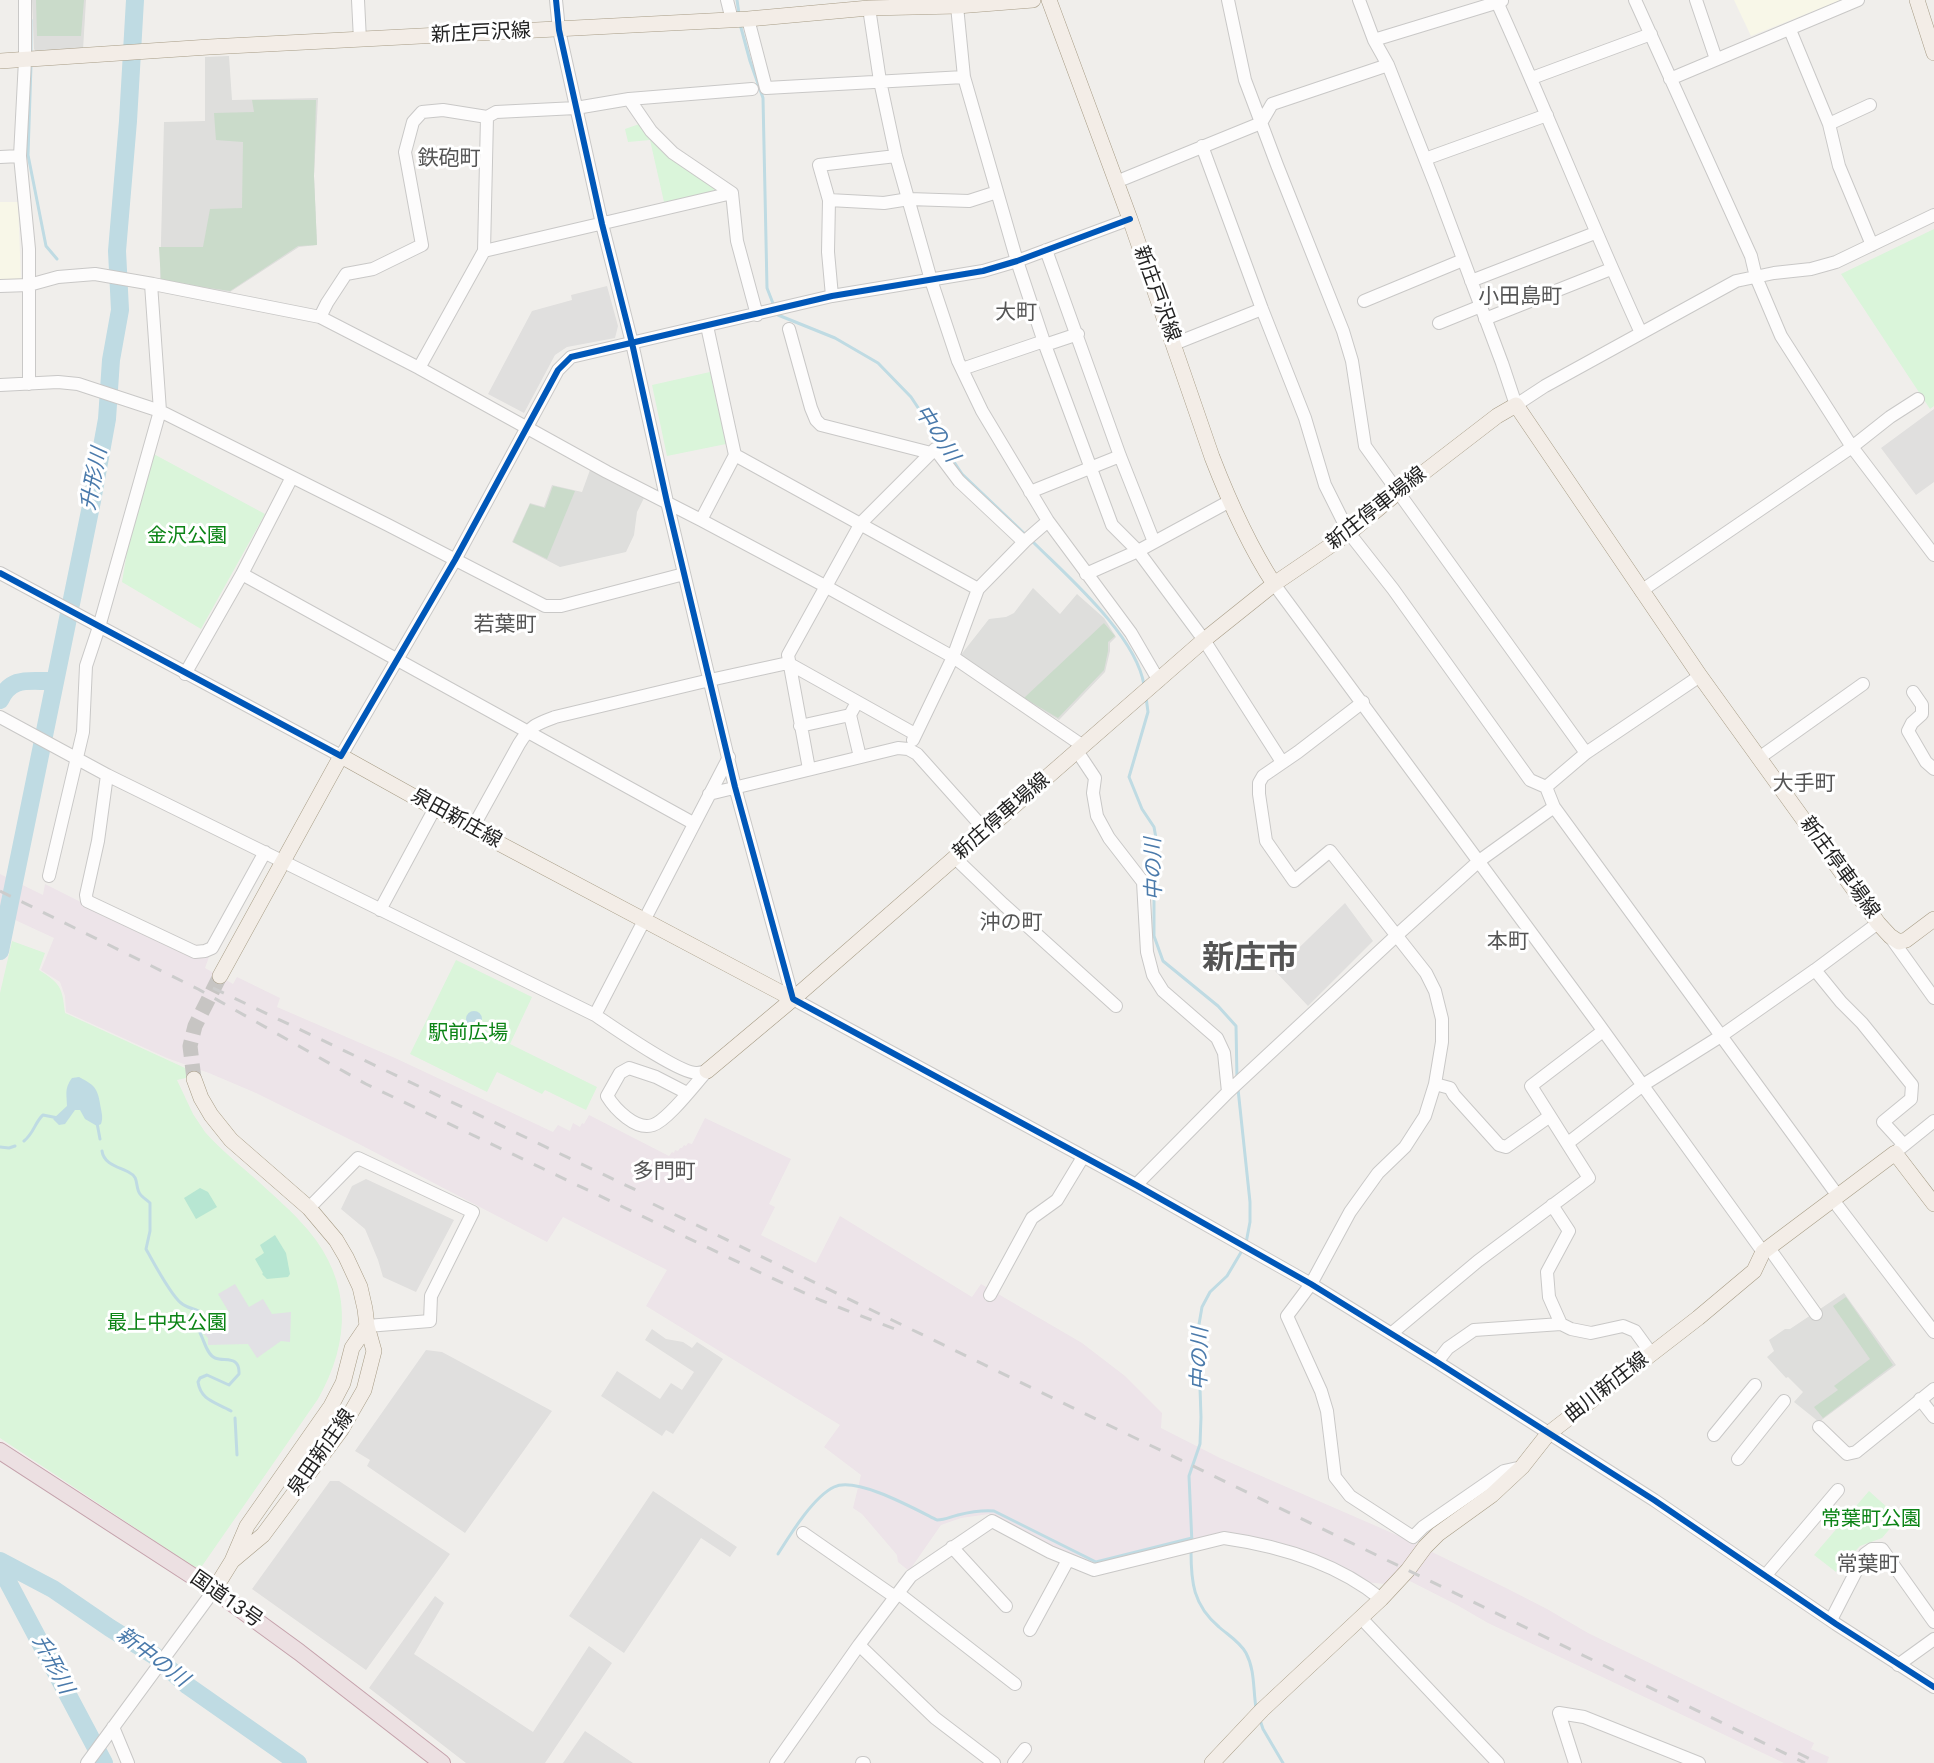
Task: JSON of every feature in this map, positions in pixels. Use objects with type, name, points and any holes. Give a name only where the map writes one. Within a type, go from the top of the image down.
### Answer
[{"type":"highway","name":"国道13号","points":[[0,1451],[214,1590],[299,1652],[442,1763]]},
{"type":"main road","name":"新庄戸沢線","points":[[0,61],[181,49],[748,19],[877,5],[957,6],[1033,0]]},
{"type":"main road","name":"新庄戸沢線","points":[[1049,0],[1130,219],[1212,457],[1258,560],[1274,584]]},
{"type":"main road","points":[[1917,0],[1934,53]]},
{"type":"main road","name":"新庄停車場線","points":[[706,1071],[793,999],[1204,640],[1274,584],[1349,533],[1397,493],[1497,416],[1515,405],[1700,676],[1878,923],[1899,942],[1906,940],[1934,920]]},
{"type":"main road","points":[[220,976],[341,756]]},
{"type":"main road","name":"泉田新庄線","points":[[341,756],[472,829],[793,999]]},
{"type":"main road","name":"泉田新庄線","points":[[194,1079],[211,1115],[231,1140],[309,1208],[336,1240],[360,1287],[374,1351],[364,1390],[324,1455],[262,1534],[232,1561]]},
{"type":"main road","points":[[1899,1149],[1934,1204]]},
{"type":"main road","name":"曲川新庄線","points":[[1212,1763],[1262,1710],[1362,1619],[1438,1534],[1492,1495],[1522,1467],[1548,1434],[1698,1318],[1754,1271],[1766,1250],[1899,1149]]},
{"type":"main road","name":"泉田新庄線","points":[[214,1590],[232,1561],[247,1526],[331,1406],[343,1383],[352,1348],[367,1326]]},
{"type":"street","points":[[25,0],[30,60],[20,156],[29,249],[29,384]]},
{"type":"street","points":[[358,0],[360,40]]},
{"type":"street","points":[[556,0],[559,30],[576,108],[684,574],[735,787],[793,999],[1136,1185],[1311,1284],[1654,1500],[1934,1687]]},
{"type":"street","points":[[728,0],[732,20]]},
{"type":"street","points":[[1228,0],[1245,80],[1343,331],[1352,361],[1365,446],[1586,753]]},
{"type":"street","points":[[1359,0],[1374,40],[1388,65],[1425,159],[1515,405],[1545,386],[1736,281],[1823,266],[1934,215]]},
{"type":"street","points":[[1635,0],[1751,256],[1756,277],[1781,336],[1852,447],[1934,555]]},
{"type":"street","points":[[1696,0],[1716,59]]},
{"type":"street","points":[[1670,79],[1858,0]]},
{"type":"street","points":[[1374,40],[1501,1],[1595,233],[1641,333]]},
{"type":"street","points":[[877,5],[880,81],[896,156],[931,280],[962,369],[982,411],[1048,521],[1131,633],[1150,689]]},
{"type":"street","points":[[957,6],[964,77],[1017,261],[1044,343],[1112,525],[1138,550],[1204,640],[1282,762]]},
{"type":"street","points":[[748,19],[766,88],[964,77]]},
{"type":"street","points":[[1790,30],[1829,124],[1839,166],[1872,245]]},
{"type":"street","points":[[1532,78],[1651,34]]},
{"type":"street","points":[[1116,182],[1261,123],[1272,104],[1388,65]]},
{"type":"street","points":[[320,317],[346,274],[373,269],[422,245],[405,152],[413,122],[422,112],[443,110],[487,117],[496,112],[576,108],[629,99],[752,89]]},
{"type":"street","points":[[629,99],[651,131],[673,153],[732,193],[737,241],[763,313]]},
{"type":"street","points":[[1829,124],[1870,105]]},
{"type":"street","points":[[1425,159],[1546,115]]},
{"type":"street","points":[[419,368],[484,251],[487,117]]},
{"type":"street","points":[[1202,146],[1305,418],[1325,485],[1349,533],[1393,589],[1530,780],[1546,787],[1554,807],[1722,1036],[1835,1198],[1934,1332]]},
{"type":"street","points":[[0,157],[20,156]]},
{"type":"street","points":[[832,296],[828,252],[829,200],[819,165],[896,156]]},
{"type":"street","points":[[829,200],[884,203],[909,200],[969,201],[997,192]]},
{"type":"street","points":[[484,251],[732,193]]},
{"type":"street","points":[[0,573],[341,756],[455,560],[558,370],[571,357],[832,296],[983,271],[1017,261],[1130,219]]},
{"type":"street","points":[[1471,281],[1595,233]]},
{"type":"street","points":[[1046,250],[1120,456],[1154,542]]},
{"type":"street","points":[[1364,302],[1463,260]]},
{"type":"street","points":[[1485,319],[1611,269]]},
{"type":"street","points":[[0,286],[29,285],[58,277],[95,274],[320,317],[419,368],[527,430],[825,586],[953,657],[1080,748],[1095,778],[1093,793],[1097,816],[1109,838],[1143,882],[1147,952],[1153,975],[1163,991],[1217,1038],[1224,1053],[1230,1091]]},
{"type":"street","points":[[49,876],[73,756],[82,732],[86,666],[99,627],[156,409],[151,284]]},
{"type":"street","points":[[1439,323],[1480,306]]},
{"type":"street","points":[[1174,344],[1262,309]]},
{"type":"street","points":[[701,520],[735,455],[707,326]]},
{"type":"street","points":[[789,329],[811,408],[821,426],[930,453]]},
{"type":"street","points":[[962,369],[1078,334]]},
{"type":"street","points":[[0,385],[58,382],[78,384],[156,409],[545,606],[561,606],[684,574]]},
{"type":"street","points":[[1641,591],[1852,447],[1890,417],[1918,399]]},
{"type":"street","points":[[808,769],[788,655],[861,523],[935,449],[959,481],[1028,539]]},
{"type":"street","points":[[735,455],[978,589]]},
{"type":"street","points":[[1030,492],[1120,456]]},
{"type":"street","points":[[185,674],[242,574],[292,477]]},
{"type":"street","points":[[1086,574],[1154,542],[1230,501]]},
{"type":"street","points":[[908,749],[953,657],[978,589],[1048,521]]},
{"type":"street","points":[[242,574],[693,823]]},
{"type":"street","points":[[1274,584],[1643,1085],[1816,1314]]},
{"type":"street","points":[[472,829],[527,730],[540,723],[555,717],[788,663],[915,734]]},
{"type":"street","points":[[1546,787],[1586,753],[1700,676]]},
{"type":"street","points":[[1759,758],[1863,684]]},
{"type":"street","points":[[1913,692],[1922,705],[1922,714],[1912,723],[1908,731],[1926,762],[1934,769]]},
{"type":"street","points":[[857,702],[850,715],[861,757]]},
{"type":"street","points":[[1363,702],[1263,776],[1259,783],[1258,794],[1266,841],[1294,880],[1330,851],[1426,973],[1435,991],[1440,1010],[1442,1042],[1435,1084],[1425,1116],[1405,1147],[1378,1173],[1350,1212],[1311,1284],[1287,1316],[1321,1390],[1327,1411],[1335,1478],[1350,1496],[1413,1537],[1423,1527],[1504,1471],[1522,1467]]},
{"type":"street","points":[[800,726],[850,715]]},
{"type":"street","points":[[0,717],[107,775],[595,1015],[683,1069],[696,1074],[706,1071]]},
{"type":"street","points":[[709,794],[898,748],[908,749],[917,754],[986,830]]},
{"type":"street","points":[[595,1015],[693,823],[729,758]]},
{"type":"street","points":[[107,775],[98,841],[86,895],[87,901],[195,952],[205,951],[212,948],[265,852]]},
{"type":"street","points":[[1136,1185],[1243,1078],[1397,935],[1479,861],[1554,807]]},
{"type":"street","points":[[381,910],[435,808]]},
{"type":"street","points":[[955,858],[1116,1006]]},
{"type":"street","points":[[1568,1143],[1643,1085],[1722,1036],[1878,923]]},
{"type":"street","points":[[1890,936],[1934,998]]},
{"type":"street","points":[[1815,970],[1912,1085],[1911,1099],[1883,1122],[1899,1149],[1934,1121]]},
{"type":"street","points":[[1392,1333],[1478,1261],[1589,1178],[1531,1086],[1603,1031]]},
{"type":"street","points":[[687,1093],[656,1077],[629,1068],[620,1073],[607,1096],[613,1105],[636,1123],[646,1126],[654,1125],[687,1093],[706,1071]]},
{"type":"street","points":[[1435,1084],[1450,1088],[1499,1145],[1506,1147],[1550,1116]]},
{"type":"street","points":[[990,1295],[1032,1218],[1057,1200],[1083,1157]]},
{"type":"street","points":[[309,1208],[358,1158],[473,1212],[431,1296],[430,1321],[367,1326]]},
{"type":"street","points":[[1552,1204],[1569,1231],[1547,1272],[1549,1297],[1562,1324]]},
{"type":"street","points":[[1437,1362],[1448,1348],[1474,1330],[1562,1324],[1571,1329],[1591,1333],[1623,1326],[1635,1331],[1652,1353]]},
{"type":"street","points":[[1714,1435],[1755,1385]]},
{"type":"street","points":[[1819,1427],[1847,1454],[1856,1452],[1934,1389]]},
{"type":"street","points":[[1920,1399],[1934,1418]]},
{"type":"street","points":[[1738,1459],[1784,1401]]},
{"type":"street","points":[[1765,1576],[1838,1490]]},
{"type":"street","points":[[776,1763],[911,1576],[992,1521],[1068,1560],[1094,1570],[1224,1538],[1246,1542],[1304,1557],[1335,1570],[1365,1586],[1381,1599]]},
{"type":"street","points":[[803,1533],[897,1595],[1015,1684]]},
{"type":"street","points":[[952,1547],[1006,1606]]},
{"type":"street","points":[[1831,1620],[1865,1554],[1872,1549],[1882,1549],[1934,1622]]},
{"type":"street","points":[[1030,1630],[1068,1560]]},
{"type":"street","points":[[87,1763],[214,1590]]},
{"type":"street","points":[[1362,1619],[1498,1763]]},
{"type":"street","points":[[1898,1665],[1934,1639]]},
{"type":"street","points":[[859,1645],[935,1718],[994,1763]]},
{"type":"street","points":[[1575,1763],[1560,1713],[1584,1717],[1699,1763]]},
{"type":"street","points":[[111,1731],[128,1763]]},
{"type":"street","points":[[1014,1763],[1025,1749]]},
{"type":"shaded area","points":[[32,0],[86,0],[83,50],[36,52]]},
{"type":"shaded area","points":[[1734,0],[1841,0],[1751,36]]},
{"type":"shaded area","points":[[229,56],[232,100],[318,98],[314,176],[317,245],[299,247],[230,292],[160,282],[164,122],[205,121],[205,57]]},
{"type":"shaded area","points":[[0,202],[18,202],[21,279],[0,280]]},
{"type":"shaded area","points":[[607,286],[618,326],[615,338],[567,347],[555,355],[524,413],[488,394],[532,311],[572,300],[571,295]]},
{"type":"shaded area","points":[[1934,409],[1934,482],[1916,495],[1881,448]]},
{"type":"shaded area","points":[[590,470],[645,496],[637,512],[634,535],[626,552],[560,567],[512,542],[530,503],[544,507],[552,485],[582,492]]},
{"type":"shaded area","points":[[1033,588],[1060,614],[1077,594],[1104,618],[1116,637],[1110,643],[1105,672],[1059,720],[960,656],[989,619],[1006,617],[1014,613]]},
{"type":"shaded area","points":[[0,874],[43,895],[45,884],[164,944],[189,946],[209,957],[205,968],[233,984],[237,977],[280,998],[277,1007],[395,1058],[553,1132],[558,1125],[570,1131],[573,1123],[580,1127],[589,1115],[669,1156],[684,1145],[692,1144],[705,1118],[791,1159],[769,1204],[775,1207],[761,1235],[816,1263],[840,1216],[972,1297],[981,1284],[1082,1343],[1125,1376],[1162,1413],[1161,1428],[1220,1458],[1399,1536],[1506,1588],[1588,1633],[1814,1743],[1811,1749],[1829,1757],[1827,1763],[1784,1763],[1488,1623],[1396,1574],[1386,1584],[1363,1582],[1244,1537],[1098,1565],[1088,1564],[989,1514],[961,1518],[941,1525],[909,1571],[898,1562],[897,1555],[862,1514],[853,1508],[861,1475],[824,1447],[840,1425],[646,1306],[667,1270],[563,1217],[547,1242],[256,1093],[167,1058],[66,1012],[65,996],[60,982],[41,970],[54,938],[0,913]]},
{"type":"shaded area","points":[[1345,903],[1373,941],[1308,1006],[1275,971]]},
{"type":"shaded area","points":[[366,1179],[454,1220],[416,1292],[383,1277],[365,1229],[341,1209],[352,1186]]},
{"type":"shaded area","points":[[235,1284],[249,1307],[263,1299],[272,1314],[291,1312],[290,1342],[281,1341],[257,1358],[248,1344],[208,1345],[208,1338],[203,1333],[207,1323],[206,1315],[230,1314],[218,1294]]},
{"type":"shaded area","points":[[1844,1293],[1896,1365],[1819,1422],[1794,1402],[1803,1392],[1788,1377],[1786,1378],[1767,1357],[1774,1351],[1769,1340],[1785,1329],[1790,1329]]},
{"type":"shaded area","points":[[652,1329],[666,1339],[683,1342],[692,1348],[697,1342],[723,1359],[673,1434],[666,1430],[662,1436],[601,1396],[617,1371],[660,1399],[671,1383],[682,1390],[694,1372],[645,1340]]},
{"type":"shaded area","points":[[426,1350],[442,1352],[552,1411],[465,1533],[367,1466],[370,1460],[355,1451]]},
{"type":"shaded area","points":[[330,1481],[339,1481],[450,1554],[366,1670],[252,1589]]},
{"type":"shaded area","points":[[653,1491],[737,1547],[730,1557],[701,1538],[624,1653],[569,1616]]},
{"type":"shaded area","points":[[435,1596],[444,1603],[414,1654],[533,1732],[589,1646],[612,1663],[545,1763],[466,1763],[369,1688]]},
{"type":"shaded area","points":[[585,1731],[633,1763],[563,1763]]},
{"type":"green space","points":[[36,0],[84,0],[81,36],[37,36]]},
{"type":"green space","points":[[252,100],[316,100],[314,176],[317,245],[298,246],[230,291],[161,281],[159,247],[203,247],[210,209],[242,208],[243,142],[216,140],[214,113],[254,112]]},
{"type":"green space","points":[[642,123],[719,187],[720,192],[664,202],[650,140],[628,142],[625,129]]},
{"type":"green space","points":[[1934,229],[1934,406],[1930,409],[1841,274]]},
{"type":"green space","points":[[710,372],[726,444],[667,456],[652,385]]},
{"type":"green space","name":"金沢公園","points":[[150,452],[265,514],[201,629],[122,582],[141,467]]},
{"type":"green space","points":[[553,486],[575,491],[547,559],[513,542],[530,504],[545,508]]},
{"type":"green space","points":[[1104,623],[1115,636],[1108,642],[1104,670],[1058,718],[1024,698]]},
{"type":"green space","name":"最上中央公園","points":[[12,941],[45,953],[39,970],[59,987],[65,1013],[196,1073],[195,1076],[177,1080],[193,1114],[205,1132],[296,1217],[322,1250],[333,1270],[342,1312],[337,1355],[329,1377],[318,1399],[202,1566],[194,1567],[0,1438],[0,993]]},
{"type":"green space","name":"駅前広場","points":[[456,960],[532,997],[510,1044],[597,1087],[586,1110],[545,1090],[542,1094],[497,1072],[487,1092],[410,1054]]},
{"type":"green space","points":[[200,1188],[208,1192],[217,1207],[196,1219],[184,1198]]},
{"type":"green space","points":[[275,1235],[286,1253],[290,1274],[288,1277],[267,1279],[255,1259],[264,1253],[260,1245]]},
{"type":"green space","points":[[1846,1297],[1893,1365],[1823,1418],[1814,1407],[1838,1390],[1834,1386],[1870,1359],[1833,1306]]},
{"type":"green space","name":"常葉町公園","points":[[1869,1491],[1899,1518],[1882,1538],[1860,1546],[1836,1572],[1814,1555]]},
{"type":"water","points":[[474,1011],[480,1013],[482,1019],[480,1025],[474,1027],[468,1025],[466,1019],[468,1013]]},
{"type":"water","points":[[79,1077],[90,1083],[97,1093],[102,1118],[101,1124],[97,1126],[85,1119],[80,1110],[75,1110],[65,1124],[59,1125],[53,1119],[67,1106],[66,1092],[69,1082],[72,1078]]},
{"type":"waterway","name":"升形川","points":[[0,951],[107,419],[111,360],[120,310],[117,251],[135,0]]},
{"type":"waterway","name":"中の川","points":[[737,0],[739,14]]},
{"type":"waterway","points":[[31,20],[31,53]]},
{"type":"waterway","name":"中の川","points":[[740,24],[763,98],[767,288],[774,306]]},
{"type":"waterway","points":[[31,65],[28,155],[46,246],[57,259]]},
{"type":"waterway","name":"中の川","points":[[777,312],[778,315],[835,338],[878,363],[911,397],[962,474],[1027,536]]},
{"type":"waterway","name":"中の川","points":[[1032,541],[1081,589],[1114,627],[1128,646],[1144,685]]},
{"type":"waterway","points":[[0,700],[5,692],[16,683],[55,681]]},
{"type":"waterway","name":"中の川","points":[[1146,697],[1148,712],[1129,777],[1142,809],[1154,827],[1158,849],[1154,936],[1163,961],[1218,1006],[1236,1026],[1237,1079]]},
{"type":"waterway","name":"中の川","points":[[1238,1089],[1250,1202],[1250,1222],[1246,1243]]},
{"type":"waterway","points":[[24,1141],[43,1115],[58,1118]]},
{"type":"waterway","points":[[97,1123],[100,1139]]},
{"type":"waterway","points":[[0,1147],[15,1146]]},
{"type":"waterway","points":[[102,1151],[109,1163],[133,1175],[140,1194],[150,1203],[150,1231],[146,1249],[177,1299],[203,1314],[204,1321],[200,1333],[208,1351],[215,1358],[231,1360],[239,1368],[239,1374],[229,1385],[207,1375],[200,1378],[198,1382],[206,1397],[231,1411]]},
{"type":"waterway","name":"中の川","points":[[1192,1544],[1189,1476],[1200,1444],[1201,1417],[1198,1330],[1202,1307],[1210,1292],[1227,1276],[1243,1249]]},
{"type":"waterway","points":[[235,1418],[237,1455]]},
{"type":"waterway","points":[[778,1554],[818,1499],[834,1487],[844,1485],[856,1486],[886,1495],[937,1520],[971,1512],[994,1511],[1096,1562],[1192,1538]]},
{"type":"waterway","name":"中の川","points":[[1191,1551],[1193,1583],[1199,1601],[1210,1619],[1237,1642],[1249,1659],[1256,1708]]},
{"type":"waterway","name":"新中の川","points":[[0,1561],[53,1589],[155,1656],[188,1686],[298,1763]]},
{"type":"waterway","name":"升形川","points":[[0,1567],[104,1763]]},
{"type":"waterway","name":"中の川","points":[[1260,1720],[1283,1763]]},
{"type":"tunnel","points":[[194,1079],[190,1046],[195,1026],[220,976]]},
{"type":"railway","points":[[0,891],[198,989],[366,1084],[761,1273],[820,1300],[905,1333]]},
{"type":"railway","points":[[213,988],[638,1191]]},
{"type":"railway","points":[[653,1204],[1805,1763]]},
{"type":"railway","points":[[1798,1753],[1818,1763]]},
{"type":"cycle path","points":[[556,0],[559,30],[667,502],[735,787],[793,999],[1136,1185],[1311,1284],[1654,1500],[1836,1624],[1934,1687]]},
{"type":"cycle path","points":[[0,573],[341,756],[455,560],[558,370],[571,357],[832,296],[983,271],[1017,261],[1130,219]]},
{"type":"district","name":"鉄砲町","points":[[449,160]]},
{"type":"district","name":"小田島町","points":[[1520,298]]},
{"type":"district","name":"大町","points":[[1016,314]]},
{"type":"district","name":"若葉町","points":[[505,626]]},
{"type":"district","name":"大手町","points":[[1804,785]]},
{"type":"district","name":"沖の町","points":[[1011,924]]},
{"type":"district","name":"本町","points":[[1508,943]]},
{"type":"district","name":"新庄市","points":[[1250,960]]},
{"type":"district","name":"多門町","points":[[664,1173]]},
{"type":"district","name":"常葉町","points":[[1868,1566]]}]
